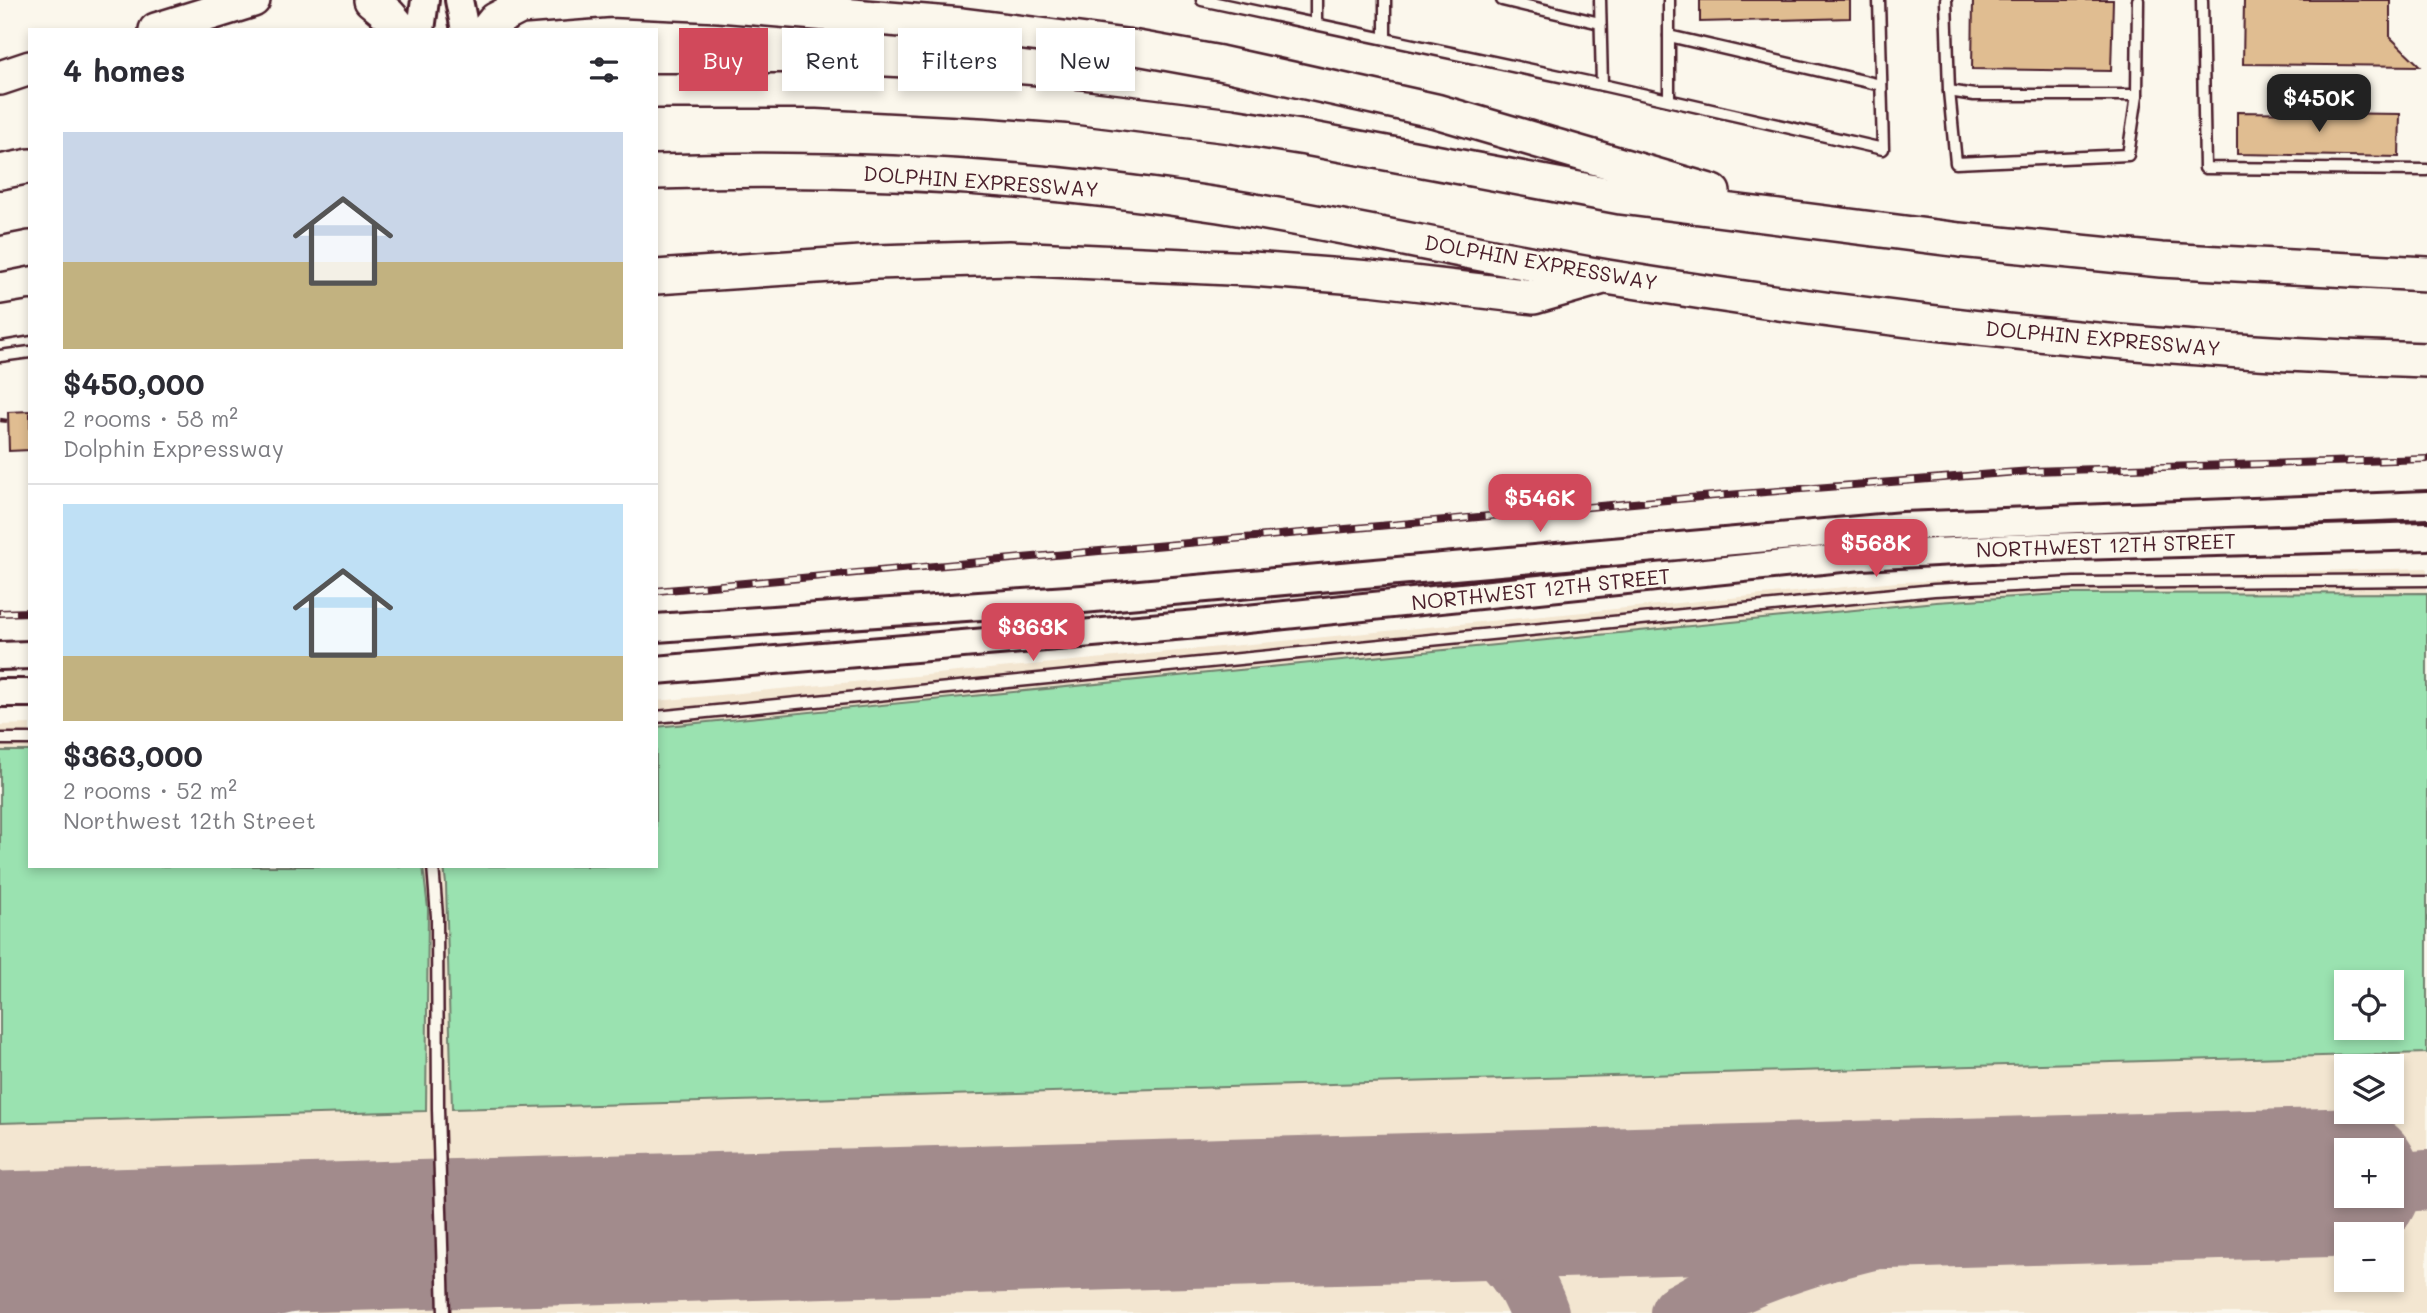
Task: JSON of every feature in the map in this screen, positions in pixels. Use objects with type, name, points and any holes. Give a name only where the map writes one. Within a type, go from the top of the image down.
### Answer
[{"type":"highway","points":[[162,28],[253,0]]},
{"type":"highway","points":[[371,0],[400,28]]},
{"type":"highway","points":[[489,28],[495,20],[520,7],[611,0],[719,5],[962,25],[1126,46],[1220,63],[1436,111],[1809,220]]},
{"type":"highway","points":[[0,78],[28,69]]},
{"type":"highway","points":[[658,91],[817,91],[1068,106],[1294,136],[1621,197],[1960,240],[2161,260],[2427,274]]},
{"type":"highway","points":[[0,172],[28,166]]},
{"type":"highway","name":"DOLPHIN EXPRESSWAY","points":[[658,172],[790,171],[920,176],[1012,181],[1120,192],[1306,219],[1606,276],[1846,312],[2017,332],[2284,354],[2427,360]]},
{"type":"highway","points":[[0,254],[28,248]]},
{"type":"highway","points":[[671,275],[876,262],[1022,259],[1265,270],[1370,278],[1534,297],[1606,276]]},
{"type":"highway","points":[[0,323],[28,318]]},
{"type":"main road","points":[[421,28],[425,0]]},
{"type":"main road","points":[[459,0],[465,28]]},
{"type":"main road","name":"NORTHWEST 12TH STREET","points":[[658,628],[1083,599],[1902,526],[2427,505]]},
{"type":"main road","name":"NORTHWEST 12TH STREET","points":[[658,670],[1198,624],[1861,556],[2010,548],[2427,536]]},
{"type":"main road","points":[[658,653],[737,663]]},
{"type":"main road","points":[[0,656],[28,655]]},
{"type":"main road","points":[[0,693],[28,693]]},
{"type":"lane","points":[[1202,0],[1602,85],[1883,149],[1880,0]]},
{"type":"lane","points":[[1316,0],[1316,24]]},
{"type":"lane","points":[[1384,38],[1385,0]]},
{"type":"lane","points":[[1502,0],[1600,23]]},
{"type":"lane","points":[[1600,0],[1602,85]]},
{"type":"lane","points":[[1669,0],[1669,100]]},
{"type":"lane","points":[[1946,0],[1949,91],[1956,163],[2128,155],[2137,95],[2138,0]]},
{"type":"lane","points":[[2202,0],[2205,168],[2427,170]]},
{"type":"lane","points":[[1669,36],[1881,85]]},
{"type":"lane","points":[[1949,91],[1975,95],[2137,95]]},
{"type":"lane","points":[[0,356],[28,352]]},
{"type":"lane","points":[[658,717],[1956,589],[2074,583],[2427,580]]},
{"type":"lane","points":[[0,740],[28,739]]},
{"type":"lane","points":[[433,868],[438,916],[438,1109],[443,1313]]},
{"type":"path","points":[[0,420],[8,421]]},
{"type":"shaded area","points":[[2427,568],[2427,1313],[0,1313],[0,725],[28,724],[28,868],[658,868],[658,701],[1897,582]]},
{"type":"green space","points":[[2427,593],[2427,1053],[452,1109],[444,868],[658,868],[658,727],[1936,602],[2060,594]]},
{"type":"green space","points":[[0,751],[28,751],[28,868],[423,868],[428,909],[426,1111],[0,1123]]},
{"type":"building","points":[[1700,0],[1850,0],[1850,18],[1700,22]]},
{"type":"building","points":[[1973,0],[2113,0],[2111,71],[1972,69]]},
{"type":"building","points":[[2244,0],[2390,0],[2390,37],[2420,66],[2243,64]]},
{"type":"building","points":[[2237,112],[2400,114],[2399,157],[2237,154]]},
{"type":"building","points":[[28,411],[28,450],[9,451],[8,412]]},
{"type":"taxiway","points":[[2404,1182],[2427,1180]]},
{"type":"taxiway","points":[[1680,1313],[1732,1286],[1804,1259],[1879,1238],[1956,1223],[2113,1205],[2334,1188]]},
{"type":"taxiway","points":[[1387,1208],[1437,1219],[1480,1237],[1498,1250],[1514,1267],[1528,1288],[1539,1313]]},
{"type":"taxiway","points":[[184,1313],[277,1286],[420,1261],[857,1223]]},
{"type":"taxiway","points":[[0,1252],[118,1243]]},
{"type":"runway","points":[[0,1246],[2334,1182]]},
{"type":"railway","points":[[658,591],[1689,498],[2031,471],[2427,459]]},
{"type":"railway","points":[[0,613],[28,612]]}]
